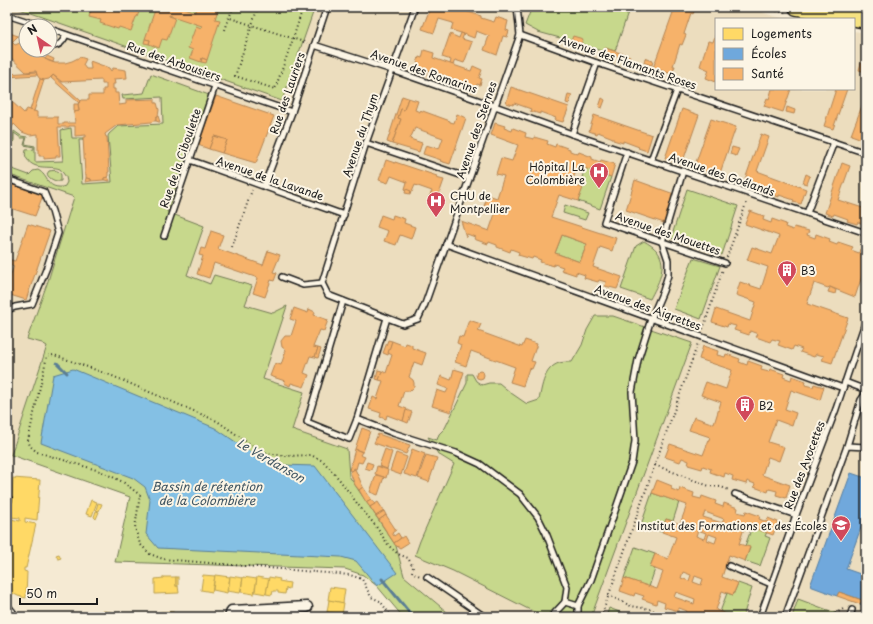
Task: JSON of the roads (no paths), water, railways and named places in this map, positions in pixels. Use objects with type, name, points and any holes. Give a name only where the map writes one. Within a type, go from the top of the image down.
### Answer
[{"type":"main road","points":[[797,7],[866,20]]},
{"type":"street","points":[[230,617],[232,610],[307,607]]},
{"type":"lane","name":"Rue des Lauriers","points":[[264,186],[292,112],[327,7]]},
{"type":"lane","name":"Avenue du Thym","points":[[322,283],[366,143],[415,7]]},
{"type":"lane","name":"Avenue des Sternes","points":[[322,283],[328,295],[403,324],[418,318],[425,304],[520,34],[517,7]]},
{"type":"lane","points":[[7,15],[18,19]]},
{"type":"lane","name":"Rue des Arbousiers","points":[[58,32],[292,112]]},
{"type":"lane","name":"Avenue des Flamants Roses","points":[[520,34],[597,63],[866,153]]},
{"type":"lane","points":[[58,45],[64,41],[66,35]]},
{"type":"lane","name":"Avenue des Romarins","points":[[314,46],[392,70],[572,134]]},
{"type":"lane","points":[[572,134],[597,63]]},
{"type":"lane","name":"Rue de la Ciboulette","points":[[164,236],[215,86]]},
{"type":"lane","points":[[651,160],[677,90]]},
{"type":"lane","name":"Avenue des Goélands","points":[[572,134],[866,233]]},
{"type":"lane","points":[[807,213],[834,142]]},
{"type":"lane","points":[[366,143],[469,178]]},
{"type":"lane","name":"Avenue des Mouettes","points":[[627,152],[604,222],[725,264]]},
{"type":"lane","name":"Avenue de la Lavande","points":[[190,160],[344,214]]},
{"type":"lane","points":[[578,617],[578,606],[591,580],[632,462],[635,441],[632,392],[638,360],[651,318],[663,291],[668,275],[668,260],[662,242],[683,171]]},
{"type":"lane","points":[[7,179],[44,192],[52,211],[58,233],[48,267],[32,304],[7,310]]},
{"type":"lane","name":"Avenue des Aigrettes","points":[[446,244],[843,388]]},
{"type":"lane","points":[[282,277],[303,285],[322,283]]},
{"type":"lane","points":[[343,301],[307,422],[349,439],[357,419],[387,318]]},
{"type":"lane","name":"Rue des Avocettes","points":[[760,617],[866,320]]},
{"type":"lane","points":[[845,382],[866,390]]},
{"type":"lane","points":[[785,617],[847,446],[861,400],[866,393]]},
{"type":"lane","points":[[357,419],[393,433],[456,453],[480,464],[520,494],[538,517],[546,533],[567,587],[565,602],[551,617]]},
{"type":"lane","points":[[847,446],[866,447]]},
{"type":"lane","points":[[735,494],[796,515]]},
{"type":"lane","points":[[7,506],[9,499]]},
{"type":"lane","points":[[729,566],[772,584]]},
{"type":"lane","points":[[427,577],[485,617]]},
{"type":"lane","points":[[565,602],[578,606]]},
{"type":"lane","points":[[7,605],[13,612],[8,617]]},
{"type":"lane","points":[[850,617],[852,610]]},
{"type":"water","name":"Bassin de rétention de la Colombière","points":[[73,369],[215,428],[252,453],[281,465],[315,466],[397,573],[377,586],[356,561],[341,557],[158,548],[146,534],[150,500],[145,487],[133,478],[41,443],[53,375]]},
{"type":"waterway","name":"Le Verdanson","points":[[57,363],[67,373]]},
{"type":"waterway","name":"Le Verdanson","points":[[382,579],[413,617]]},
{"type":"place","name":"Hôpital La Colombière","points":[[599,189]]},
{"type":"place","name":"CHU de Montpellier","points":[[436,218]]},
{"type":"place","name":"B3","points":[[787,287]]},
{"type":"place","name":"B2","points":[[745,422]]},
{"type":"place","name":"Institut des Formations et des Écoles","points":[[841,542]]}]
